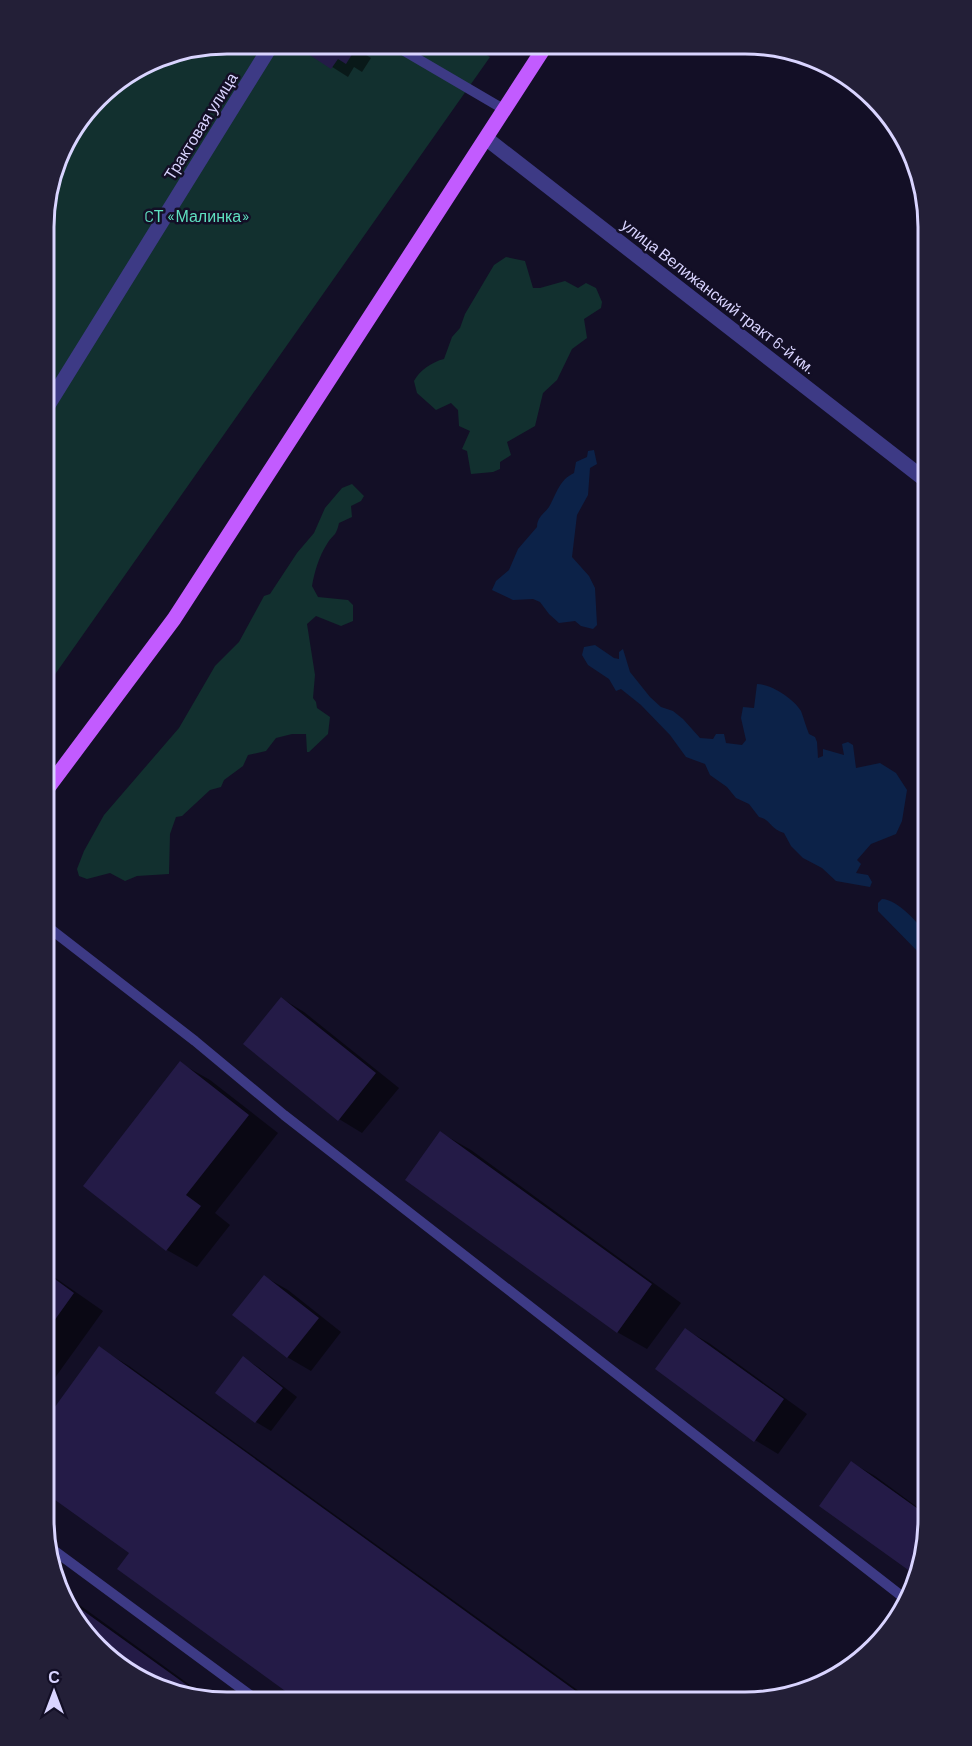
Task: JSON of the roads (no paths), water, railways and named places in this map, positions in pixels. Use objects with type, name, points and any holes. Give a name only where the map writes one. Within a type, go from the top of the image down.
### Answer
[{"type":"main road","points":[[54,780],[174,619],[540,54]]},
{"type":"street","name":"Трактовая улица","points":[[54,395],[266,54]]},
{"type":"street","name":"улица Велижанский тракт 6-й км.","points":[[487,139],[918,474]]},
{"type":"lane","points":[[410,54],[506,110]]},
{"type":"lane","points":[[54,932],[195,1041],[284,1115],[900,1595]]},
{"type":"lane","points":[[57,1553],[246,1692]]},
{"type":"water","points":[[594,450],[597,464],[590,468],[588,495],[577,515],[572,557],[589,576],[595,588],[597,625],[593,629],[581,626],[575,621],[559,623],[540,602],[533,599],[513,600],[492,590],[496,581],[509,570],[518,549],[537,527],[539,518],[549,507],[562,483],[574,473],[576,462],[587,457],[588,451]]},
{"type":"water","points":[[595,645],[619,659],[619,652],[623,649],[630,672],[650,697],[661,707],[673,711],[683,719],[700,738],[713,739],[716,734],[724,734],[726,743],[742,745],[746,740],[741,718],[743,707],[754,708],[757,684],[763,685],[782,693],[798,706],[809,734],[815,737],[817,742],[818,758],[823,756],[823,749],[844,755],[842,744],[848,742],[853,745],[856,768],[880,763],[896,773],[907,790],[902,821],[896,834],[871,844],[857,860],[861,864],[856,873],[868,875],[872,882],[870,887],[836,881],[822,868],[803,858],[791,846],[784,833],[759,817],[749,804],[736,798],[727,787],[710,775],[705,764],[686,757],[670,735],[641,705],[621,689],[616,691],[609,679],[588,665],[582,655],[584,647]]},
{"type":"water","points":[[882,899],[895,903],[918,924],[918,952],[878,911],[878,903]]},
{"type":"park label","name":"CТ «Малинка»","points":[[197,215]]}]
